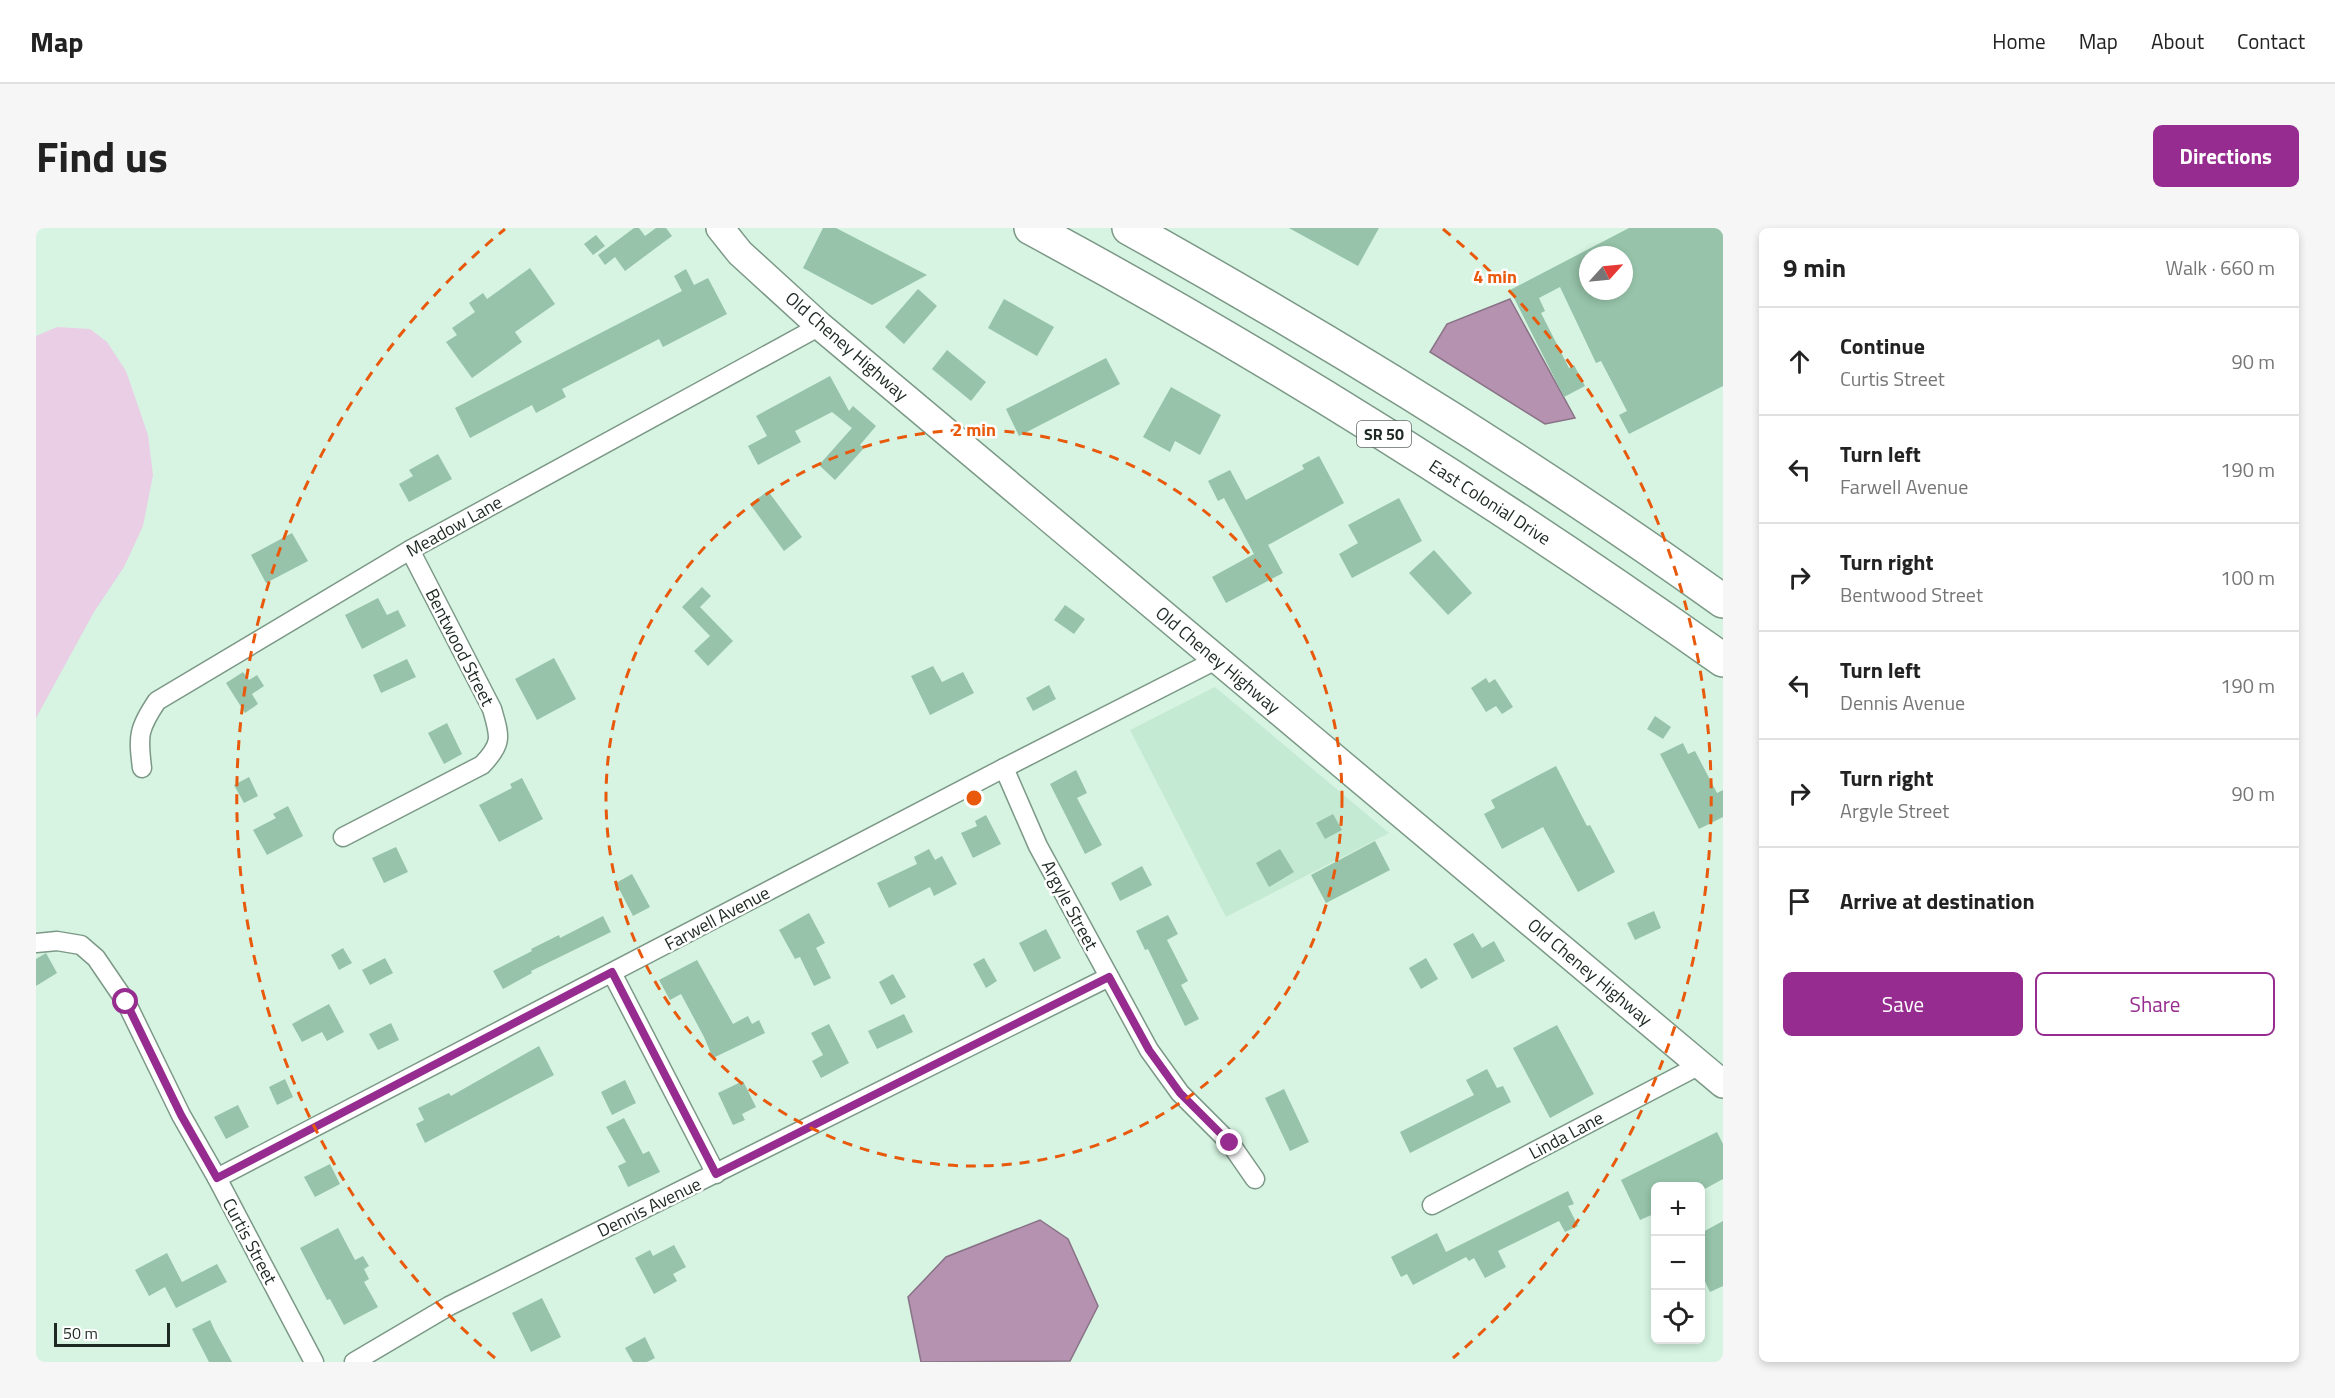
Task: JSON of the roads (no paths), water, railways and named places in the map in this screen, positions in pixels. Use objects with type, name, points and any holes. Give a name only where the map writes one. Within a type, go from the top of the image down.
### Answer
[{"type":"highway","name":"East Colonial Drive","points":[[1031,228],[1191,317],[1351,413],[1564,550],[1723,660]]},
{"type":"highway","name":"SR 50","points":[[1129,228],[1218,278],[1524,466],[1723,601]]},
{"type":"highway","points":[[1191,317],[1299,358],[1362,365]]},
{"type":"highway","points":[[1351,413],[1370,406],[1387,407],[1507,472],[1524,466]]},
{"type":"street","name":"Old Cheney Highway","points":[[720,228],[740,253],[820,326],[1723,1084]]},
{"type":"street","name":"Meadow Lane","points":[[142,768],[139,740],[146,718],[157,701],[410,550],[820,326]]},
{"type":"street","name":"Bentwood Street","points":[[343,837],[482,765],[496,751],[499,733],[492,709],[410,550]]},
{"type":"street","name":"Farwell Avenue","points":[[217,1178],[1218,659]]},
{"type":"street","name":"Argyle Street","points":[[1004,768],[1038,846],[1149,1050],[1180,1093],[1230,1143],[1256,1179]]},
{"type":"street","name":"Curtis Street","points":[[36,943],[57,941],[81,945],[96,958],[126,1002],[181,1115],[217,1178],[314,1362]]},
{"type":"street","points":[[612,972],[716,1174]]},
{"type":"street","name":"Dennis Avenue","points":[[354,1362],[449,1306],[1109,977]]},
{"type":"street","name":"Linda Lane","points":[[1432,1205],[1700,1065]]}]
